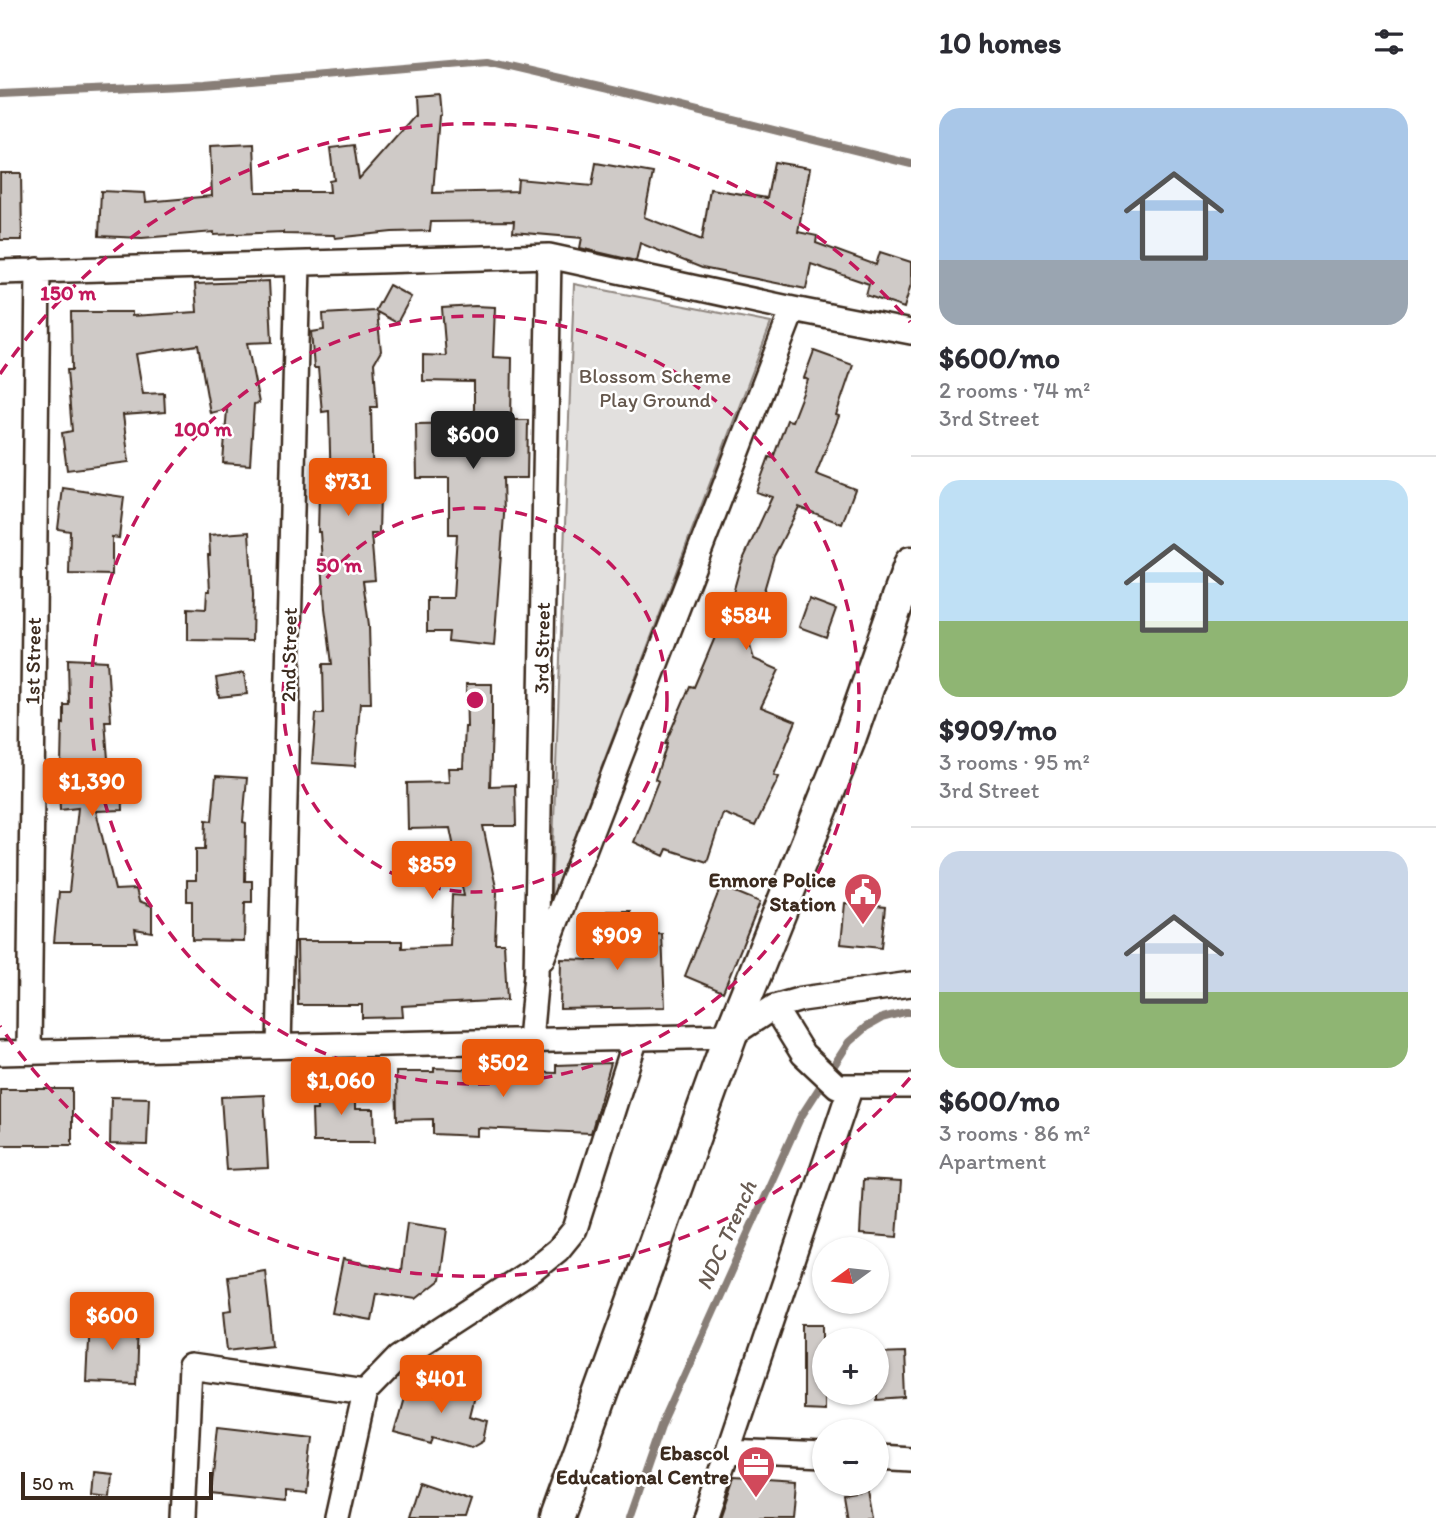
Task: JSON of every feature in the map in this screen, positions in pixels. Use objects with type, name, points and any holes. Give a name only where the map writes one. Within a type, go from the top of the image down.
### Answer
[{"type":"main road","points":[[556,1518],[730,1036],[848,742],[911,563]]},
{"type":"street","points":[[0,272],[549,256],[911,332]]},
{"type":"street","name":"3rd Street","points":[[530,1040],[536,975],[549,256]]},
{"type":"street","name":"2nd Street","points":[[279,1046],[298,264]]},
{"type":"street","name":"1st Street","points":[[29,1052],[38,270]]},
{"type":"street","points":[[536,975],[793,309]]},
{"type":"street","points":[[0,1053],[730,1036],[775,1007],[802,999],[911,984]]},
{"type":"street","points":[[775,1007],[803,1054],[844,1086],[911,1086]]},
{"type":"street","points":[[337,1518],[365,1392],[399,1357],[533,1270],[558,1250],[575,1229],[636,1038]]},
{"type":"street","points":[[705,1518],[844,1086]]},
{"type":"street","points":[[183,1518],[190,1367],[365,1392]]},
{"type":"street","points":[[728,1452],[812,1455]]},
{"type":"street","points":[[889,1458],[911,1459]]},
{"type":"green space","name":"Blossom Scheme Play Ground","points":[[574,284],[771,323],[551,900]]},
{"type":"building","points":[[439,94],[441,115],[433,193],[517,191],[518,179],[592,186],[596,163],[653,173],[644,217],[702,240],[710,189],[767,198],[774,162],[810,168],[798,232],[817,236],[816,243],[876,265],[880,252],[911,262],[911,284],[904,308],[866,295],[869,284],[811,264],[806,289],[702,268],[640,243],[636,261],[580,248],[582,238],[513,232],[514,221],[431,222],[430,231],[335,238],[334,235],[283,232],[214,235],[214,232],[142,238],[99,236],[101,191],[145,193],[146,202],[212,196],[210,146],[254,144],[256,192],[330,192],[329,181],[334,180],[330,148],[354,145],[359,179],[415,116],[414,96]]},
{"type":"building","points":[[0,173],[21,173],[22,240],[0,240]]},
{"type":"building","points":[[269,281],[272,342],[247,343],[259,403],[254,404],[250,465],[223,463],[227,409],[210,413],[198,345],[136,354],[143,394],[164,393],[165,412],[123,415],[129,462],[67,470],[62,433],[72,431],[67,370],[72,370],[71,312],[132,312],[132,316],[197,312],[195,284]]},
{"type":"building","points":[[389,285],[411,297],[397,323],[377,312],[381,351],[374,363],[377,407],[371,407],[373,494],[380,494],[379,534],[371,534],[375,580],[363,581],[369,625],[371,703],[360,703],[355,766],[312,763],[316,714],[324,714],[323,664],[332,664],[318,532],[319,492],[331,492],[329,411],[322,412],[311,332],[324,330],[323,314],[375,311]]},
{"type":"building","points":[[495,307],[493,357],[512,358],[511,420],[528,420],[527,478],[503,478],[504,515],[494,646],[448,641],[449,632],[427,632],[427,598],[453,598],[457,534],[449,534],[449,478],[417,478],[416,424],[474,423],[474,382],[423,381],[423,355],[446,356],[442,308]]},
{"type":"building","points":[[814,351],[853,365],[836,415],[839,416],[816,474],[855,489],[842,524],[799,507],[774,556],[756,618],[740,614],[754,659],[779,670],[761,707],[796,721],[774,775],[779,777],[755,826],[723,813],[707,862],[667,849],[664,856],[634,842],[658,781],[655,779],[665,744],[690,686],[694,687],[718,630],[722,632],[741,564],[772,497],[756,492],[769,457],[773,458],[787,420],[792,421],[808,380],[804,378]]},
{"type":"building","points":[[63,488],[124,497],[119,538],[112,537],[112,575],[69,574],[70,531],[58,529]]},
{"type":"building","points":[[249,532],[253,595],[252,641],[188,640],[188,608],[206,609],[207,591],[210,591],[209,535]]},
{"type":"building","points":[[809,599],[836,609],[826,637],[799,627]]},
{"type":"building","points":[[68,659],[107,661],[111,721],[105,721],[110,784],[122,783],[123,810],[96,811],[115,890],[136,889],[139,901],[152,906],[152,932],[135,929],[137,942],[54,942],[59,892],[69,892],[78,808],[60,810],[58,763],[61,764],[64,705],[69,705]]},
{"type":"building","points":[[244,673],[247,694],[219,697],[216,678]]},
{"type":"building","points":[[466,684],[492,684],[490,786],[515,785],[516,826],[483,826],[497,892],[495,943],[504,943],[507,1000],[402,1006],[403,1017],[362,1018],[362,1005],[298,1005],[297,941],[402,941],[402,948],[450,946],[452,895],[464,896],[450,828],[408,829],[407,783],[449,782],[448,768],[463,768],[467,727]]},
{"type":"building","points":[[216,776],[247,778],[243,822],[246,823],[245,881],[252,881],[252,902],[245,902],[244,941],[192,940],[192,901],[187,901],[187,880],[196,880],[196,849],[205,849],[206,820],[212,821]]},
{"type":"building","points":[[721,886],[760,902],[723,992],[685,976]]},
{"type":"building","name":"Enmore Police Station","points":[[845,903],[885,907],[881,948],[841,944]]},
{"type":"building","points":[[607,911],[630,911],[631,935],[662,934],[665,1007],[560,1009],[561,959],[597,960],[596,955],[608,955]]},
{"type":"building","points":[[611,1063],[591,1133],[477,1128],[477,1136],[433,1134],[433,1119],[397,1120],[396,1072],[434,1072],[434,1068],[556,1073],[556,1065]]},
{"type":"building","points":[[316,1086],[355,1086],[355,1109],[374,1109],[375,1142],[313,1142],[312,1110],[317,1110]]},
{"type":"building","points":[[0,1089],[72,1089],[72,1145],[0,1145]]},
{"type":"building","points":[[264,1095],[268,1168],[226,1170],[221,1097]]},
{"type":"building","points":[[111,1097],[149,1098],[147,1145],[110,1144]]},
{"type":"building","points":[[863,1180],[901,1182],[897,1237],[860,1234]]},
{"type":"building","points":[[407,1223],[447,1229],[440,1280],[416,1299],[376,1293],[371,1320],[332,1313],[343,1259],[401,1271]]},
{"type":"building","points":[[265,1270],[273,1345],[228,1350],[224,1311],[232,1310],[228,1276]]},
{"type":"building","points":[[89,1319],[138,1321],[136,1384],[86,1382]]},
{"type":"building","points":[[803,1324],[824,1324],[824,1328],[812,1328],[812,1405],[824,1405],[824,1410],[803,1409]]},
{"type":"building","points":[[904,1352],[906,1398],[889,1399],[889,1353]]},
{"type":"building","points":[[453,1378],[477,1384],[469,1416],[488,1421],[484,1440],[472,1447],[433,1436],[431,1443],[394,1433],[408,1384],[448,1395]]},
{"type":"building","points":[[218,1425],[313,1436],[307,1494],[285,1492],[285,1502],[211,1494]]},
{"type":"building","points":[[93,1472],[112,1474],[110,1497],[91,1495]]},
{"type":"building","name":"Ebascol Educational Centre","points":[[734,1477],[797,1481],[794,1518],[720,1518]]},
{"type":"building","points":[[418,1482],[471,1500],[465,1518],[407,1518]]},
{"type":"building","points":[[843,1496],[868,1496],[872,1518],[847,1518]]},
{"type":"waterway","points":[[0,94],[204,85],[487,61],[911,164]]},
{"type":"waterway","name":"NDC Trench","points":[[629,1518],[661,1426],[800,1118],[849,1042],[866,1027],[882,1018],[911,1012]]},
{"type":"place","name":"Enmore Police Station","points":[[863,926]]},
{"type":"place","name":"Ebascol Educational Centre","points":[[756,1499]]}]
